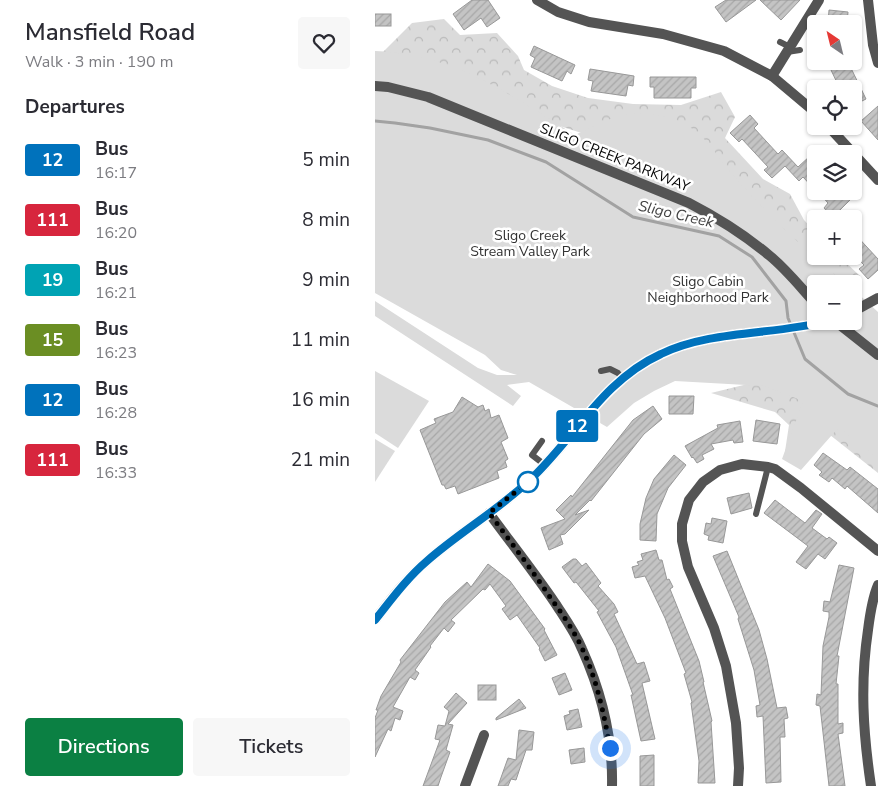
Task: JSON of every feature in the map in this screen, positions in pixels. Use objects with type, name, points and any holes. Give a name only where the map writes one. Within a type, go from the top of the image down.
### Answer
[{"type":"street","points":[[537,0],[558,12],[589,22],[663,34],[724,51],[772,76],[807,105]]},
{"type":"street","points":[[772,76],[792,49],[819,0]]},
{"type":"street","points":[[868,0],[873,45],[878,63]]},
{"type":"street","name":"SLIGO CREEK PARKWAY","points":[[375,86],[389,87],[428,97],[689,203],[747,237],[772,257],[807,294]]},
{"type":"street","points":[[836,135],[878,180]]},
{"type":"street","points":[[862,307],[878,298]]},
{"type":"street","points":[[375,620],[393,597],[426,562],[533,477],[597,402],[622,378],[646,361],[671,349],[703,341],[807,325]]},
{"type":"street","points":[[846,330],[878,355]]},
{"type":"street","points":[[738,786],[739,768],[735,723],[726,666],[714,628],[688,567],[682,541],[683,524],[689,500],[703,482],[720,470],[742,464],[768,467],[775,469],[801,488],[878,551]]},
{"type":"street","points":[[489,513],[539,580],[582,647],[604,711],[610,748],[612,786]]},
{"type":"street","points":[[871,786],[862,697],[865,648],[878,585]]},
{"type":"street","points":[[465,786],[484,735]]},
{"type":"lane","points":[[780,42],[792,49]]},
{"type":"lane","points":[[601,371],[610,369],[618,373],[622,378]]},
{"type":"lane","points":[[541,442],[532,455],[545,465]]},
{"type":"lane","points":[[756,514],[768,467]]},
{"type":"green space","points":[[444,19],[460,35],[497,33],[518,56],[524,70],[552,86],[588,98],[633,104],[681,105],[721,92],[735,117],[725,138],[763,179],[790,194],[807,223],[807,263],[594,137],[516,112],[375,60],[412,23]]},
{"type":"green space","name":"Sligo Creek Stream Valley Park","points":[[375,51],[404,54],[456,68],[481,79],[528,105],[575,135],[608,120],[625,115],[650,114],[674,119],[696,131],[763,208],[807,251],[807,265],[824,265],[836,275],[807,275],[807,330],[862,330],[862,297],[878,312],[878,459],[839,427],[801,470],[782,459],[804,399],[798,399],[765,386],[675,381],[634,403],[607,427],[529,382],[507,385],[521,396],[513,406],[375,316],[375,301],[478,368],[497,375],[517,375],[501,370],[485,355],[375,293]]},
{"type":"green space","points":[[810,265],[848,265],[859,275],[827,275]]},
{"type":"green space","points":[[375,371],[429,401],[398,448],[375,433]]},
{"type":"green space","points":[[796,372],[878,382],[878,473],[825,431],[784,458],[789,425],[775,412],[711,393]]},
{"type":"green space","points":[[375,439],[395,451],[375,482]]},
{"type":"building","points":[[472,0],[488,0],[500,18],[487,27],[481,18],[464,30],[453,14]]},
{"type":"building","points":[[726,0],[756,0],[726,22],[715,7]]},
{"type":"building","points":[[760,0],[800,0],[781,20]]},
{"type":"building","points":[[829,10],[848,12],[848,15],[829,15]]},
{"type":"building","points":[[375,14],[391,14],[391,26],[375,26]]},
{"type":"building","points":[[534,46],[575,65],[571,74],[567,71],[562,81],[531,67],[535,58],[530,55]]},
{"type":"building","points":[[590,69],[634,76],[633,86],[628,85],[626,96],[591,91],[593,81],[588,80]]},
{"type":"building","points":[[831,70],[852,70],[857,80],[836,80]]},
{"type":"building","points":[[650,77],[696,77],[696,88],[691,88],[691,98],[654,98],[654,87],[650,87]]},
{"type":"building","points":[[862,91],[866,99],[862,101]]},
{"type":"building","points":[[878,106],[878,140],[862,122]]},
{"type":"building","points":[[750,115],[758,124],[754,128],[778,154],[782,150],[798,167],[807,159],[807,181],[803,177],[799,181],[785,166],[772,178],[764,170],[768,167],[742,139],[739,142],[730,133]]},
{"type":"building","points":[[825,200],[850,200],[840,210],[826,210],[824,208],[828,203]]},
{"type":"building","points":[[862,242],[878,259],[878,270],[868,279],[859,269],[864,265],[862,263]]},
{"type":"building","points":[[669,396],[694,396],[693,414],[669,414]]},
{"type":"building","points":[[462,397],[478,407],[483,405],[485,411],[489,409],[491,418],[499,415],[508,438],[501,442],[508,459],[505,461],[507,467],[497,471],[499,478],[458,494],[455,486],[446,489],[442,485],[420,430],[436,423],[434,419],[453,412]]},
{"type":"building","points":[[653,406],[662,419],[644,434],[591,501],[575,515],[589,510],[565,534],[560,535],[563,544],[549,550],[541,528],[565,519],[556,510],[571,495],[572,497],[633,420]]},
{"type":"building","points":[[756,420],[780,424],[777,444],[753,441]]},
{"type":"building","points":[[740,421],[743,442],[734,443],[733,440],[711,444],[714,449],[702,455],[704,459],[697,463],[692,458],[685,446],[718,428],[717,425]]},
{"type":"building","points":[[823,453],[847,470],[850,467],[878,489],[878,513],[847,486],[845,489],[832,478],[829,482],[819,475],[822,472],[814,465]]},
{"type":"building","points":[[674,455],[686,465],[668,488],[657,514],[656,541],[640,540],[640,524],[646,498],[654,479]]},
{"type":"building","points":[[749,493],[752,508],[731,514],[727,498]]},
{"type":"building","points":[[775,500],[805,523],[816,510],[822,514],[812,528],[827,539],[829,537],[837,543],[825,559],[818,554],[806,569],[796,562],[808,546],[764,513]]},
{"type":"building","points":[[712,518],[727,521],[723,543],[708,540],[709,536],[704,534],[706,523],[711,524]]},
{"type":"building","points":[[656,550],[659,560],[662,560],[667,580],[669,579],[673,587],[670,589],[699,661],[712,721],[715,783],[698,783],[699,761],[692,702],[684,674],[686,673],[665,618],[645,576],[635,578],[632,567],[639,565],[637,562],[643,560],[641,554]]},
{"type":"building","points":[[727,551],[759,630],[777,708],[786,707],[788,718],[784,719],[785,737],[780,737],[781,782],[766,783],[763,716],[757,717],[756,706],[760,705],[754,670],[738,619],[739,617],[713,556]]},
{"type":"building","points":[[576,559],[582,566],[586,563],[601,583],[598,586],[614,604],[618,612],[614,614],[637,664],[644,662],[650,681],[642,683],[655,739],[641,741],[631,695],[633,695],[616,647],[597,612],[599,611],[562,567]]},
{"type":"building","points":[[488,564],[510,581],[545,629],[557,655],[545,661],[540,648],[517,615],[510,620],[502,609],[506,606],[490,584],[451,620],[455,623],[448,632],[444,628],[430,646],[415,670],[419,673],[415,680],[410,677],[393,707],[403,711],[400,720],[395,718],[391,731],[388,729],[375,757],[375,718],[378,710],[376,710],[381,696],[401,662],[400,660],[445,602],[467,582],[471,587]]},
{"type":"building","points":[[839,565],[854,568],[837,656],[839,656],[836,684],[838,684],[838,724],[843,723],[843,733],[838,734],[845,786],[829,786],[820,706],[816,705],[817,694],[821,695],[823,646],[829,617],[829,612],[823,611],[824,601],[830,602]]},
{"type":"building","points":[[565,673],[572,690],[559,695],[552,678]]},
{"type":"building","points":[[478,685],[496,685],[496,700],[478,700]]},
{"type":"building","points":[[456,693],[467,703],[448,724],[453,725],[446,750],[450,752],[438,786],[423,786],[440,740],[435,739],[438,725],[445,726],[449,711],[444,707]]},
{"type":"building","points":[[519,699],[526,708],[496,720],[496,718]]},
{"type":"building","points":[[578,709],[582,727],[567,730],[564,716],[570,714],[569,711]]},
{"type":"building","points":[[519,730],[534,732],[532,750],[526,750],[516,780],[511,779],[508,786],[498,786],[508,758],[516,760]]},
{"type":"building","points":[[584,748],[585,762],[571,764],[569,750]]},
{"type":"building","points":[[654,755],[654,786],[640,786],[640,756]]},
{"type":"waterway","name":"Sligo Creek","points":[[375,121],[430,128],[488,140],[546,162],[633,217],[719,236],[752,257],[786,301],[788,318],[805,359],[848,394],[878,406]]},
{"type":"bus line","name":"12","points":[[375,620],[413,574],[426,562],[502,504],[533,477],[597,402],[633,369],[646,361],[685,344],[807,325]]},
{"type":"route","points":[[528,482],[489,513],[539,580],[582,647],[604,711],[610,748]]},
{"type":"park label","name":"Sligo Cabin Neighborhood Park","points":[[708,290]]}]
